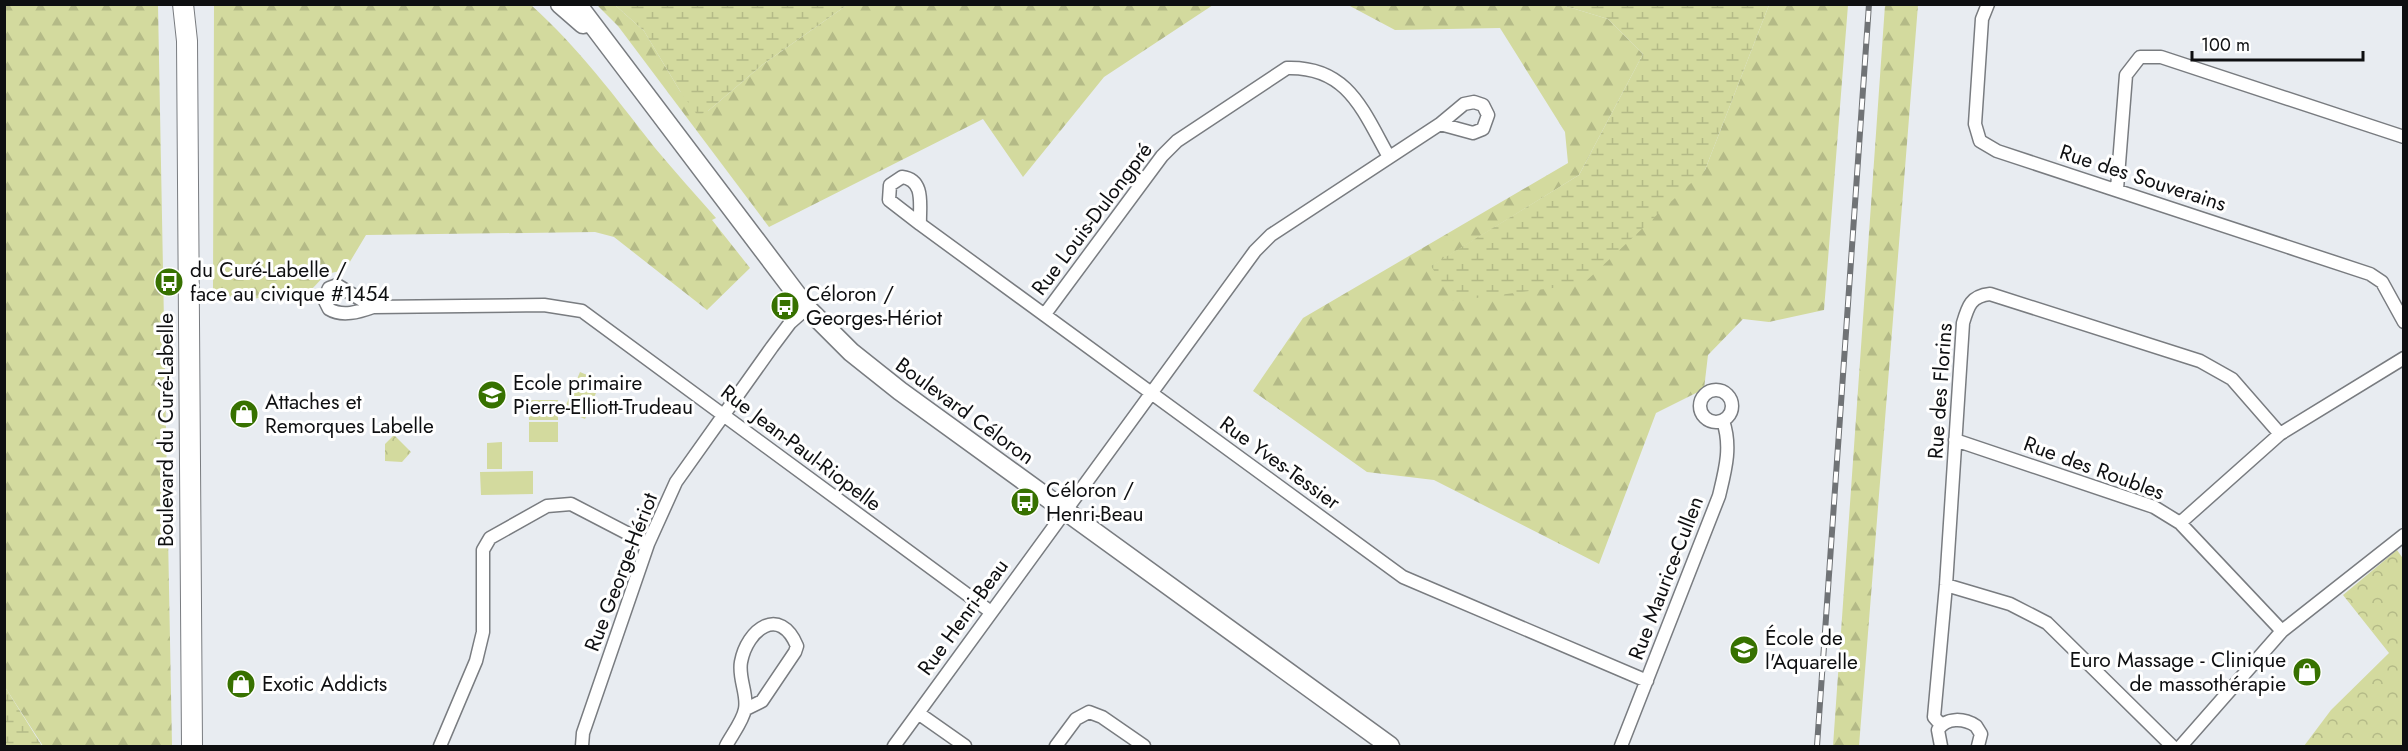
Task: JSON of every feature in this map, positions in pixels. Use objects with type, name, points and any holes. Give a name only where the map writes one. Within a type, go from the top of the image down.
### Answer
[{"type":"main road","name":"Boulevard du Curé-Labelle","points":[[183,4],[187,41],[192,747]]},
{"type":"main road","name":"Boulevard du Curé-Labelle","points":[[187,41],[191,4]]},
{"type":"street","name":"Boulevard Céloron","points":[[560,4],[616,57]]},
{"type":"street","name":"Boulevard Céloron","points":[[577,4],[807,308],[839,341],[872,370],[1390,747]]},
{"type":"street","name":"Rue des Souverains","points":[[1988,4],[1982,19],[1975,124],[1980,141],[1997,151],[2370,274],[2382,282],[2403,322]]},
{"type":"street","points":[[2117,189],[2126,75],[2140,57],[2161,57],[2403,137]]},
{"type":"street","name":"Rue Louis-Dulongpré","points":[[1045,314],[1162,156],[1178,141],[1287,68],[1309,67],[1339,81],[1355,95],[1389,157]]},
{"type":"street","points":[[1065,511],[1255,251],[1271,235],[1440,124]]},
{"type":"street","name":"Rue Yves-Tessier","points":[[920,224],[1403,577],[1647,681]]},
{"type":"street","name":"Rue des Florins","points":[[1941,747],[1937,736],[1941,726],[1934,717],[1946,585],[1963,323],[1969,304],[1978,295],[1990,294],[2200,361],[2232,379],[2280,434]]},
{"type":"street","name":"Rue Jean-Paul-Riopelle","points":[[373,307],[544,305],[577,308],[596,319],[991,612]]},
{"type":"street","name":"Rue George-Hériot","points":[[582,747],[583,733],[648,544],[676,482],[722,414],[790,323],[807,308]]},
{"type":"street","points":[[2180,523],[2280,434],[2403,358]]},
{"type":"street","name":"Rue Maurice-Cullen","points":[[1621,747],[1719,496],[1729,437],[1723,421]]},
{"type":"street","name":"Rue des Roubles","points":[[1955,440],[2154,507],[2180,523],[2282,631]]},
{"type":"street","points":[[440,747],[479,652],[483,632],[483,550],[490,538],[547,506],[571,504],[648,544]]},
{"type":"street","name":"Rue Henri-Beau","points":[[894,747],[1065,511]]},
{"type":"street","points":[[2181,747],[2282,631],[2403,535]]},
{"type":"street","points":[[1946,585],[2010,604],[2047,623],[2172,747]]},
{"type":"street","points":[[726,747],[746,709],[741,663],[746,649],[758,628],[768,624],[782,626],[793,636],[798,646],[762,701],[746,709]]},
{"type":"street","points":[[1056,747],[1076,719],[1089,712],[1102,717],[1144,747]]},
{"type":"street","points":[[918,713],[965,747]]},
{"type":"street","points":[[1941,726],[1950,720],[1972,723],[1981,734],[1978,747]]},
{"type":"green space","points":[[214,4],[531,5],[565,38],[716,218],[712,220],[750,268],[707,310],[614,237],[595,232],[366,235],[345,270],[326,274],[312,289],[241,301],[213,289]]},
{"type":"green space","points":[[5,5],[158,5],[172,746],[43,746],[5,687]]},
{"type":"green space","points":[[597,5],[615,5],[644,31],[680,91],[708,111],[762,65],[847,5],[1213,5],[1104,77],[1023,177],[983,119],[769,227],[618,26]]},
{"type":"green space","points":[[615,5],[847,5],[762,65],[708,111],[698,116],[644,31]]},
{"type":"green space","points":[[1348,5],[1562,5],[1608,19],[1643,54],[1579,175],[1432,266],[1705,170],[1769,5],[1848,5],[1824,310],[1769,322],[1743,319],[1708,355],[1704,389],[1656,413],[1599,564],[1434,480],[1367,472],[1253,391],[1303,318],[1568,163],[1565,132],[1500,28],[1395,30]]},
{"type":"green space","points":[[1562,5],[1769,5],[1705,170],[1583,284],[1453,301],[1431,266],[1579,175],[1643,54],[1608,19]]},
{"type":"green space","points":[[1885,5],[1918,5],[1859,746],[1833,746]]},
{"type":"green space","points":[[580,372],[601,381],[585,419],[564,410]]},
{"type":"green space","points":[[528,400],[558,400],[558,420],[529,420]]},
{"type":"green space","points":[[529,422],[558,422],[558,442],[529,442]]},
{"type":"green space","points":[[394,435],[411,452],[402,462],[385,461],[385,444]]},
{"type":"green space","points":[[502,442],[502,469],[487,469],[487,443]]},
{"type":"green space","points":[[533,471],[533,494],[481,495],[480,472]]},
{"type":"green space","points":[[2397,550],[2404,560],[2403,746],[2304,746],[2331,710],[2389,653],[2343,595]]},
{"type":"green space","points":[[5,687],[42,746],[5,746]]},
{"type":"railway","points":[[1817,746],[1869,4]]},
{"type":"place","name":"du Curé-Labelle / face au civique #1454","points":[[169,282]]},
{"type":"place","name":"Céloron / Georges-Hériot","points":[[785,306]]},
{"type":"place","name":"Ecole primaire Pierre-Elliott-Trudeau","points":[[492,395]]},
{"type":"place","name":"Attaches et Remorques Labelle","points":[[244,414]]},
{"type":"place","name":"Céloron / Henri-Beau","points":[[1025,502]]},
{"type":"place","name":"École de l'Aquarelle","points":[[1744,650]]},
{"type":"place","name":"Euro Massage - Clinique de massothérapie","points":[[2307,672]]},
{"type":"place","name":"Exotic Addicts","points":[[241,684]]}]
